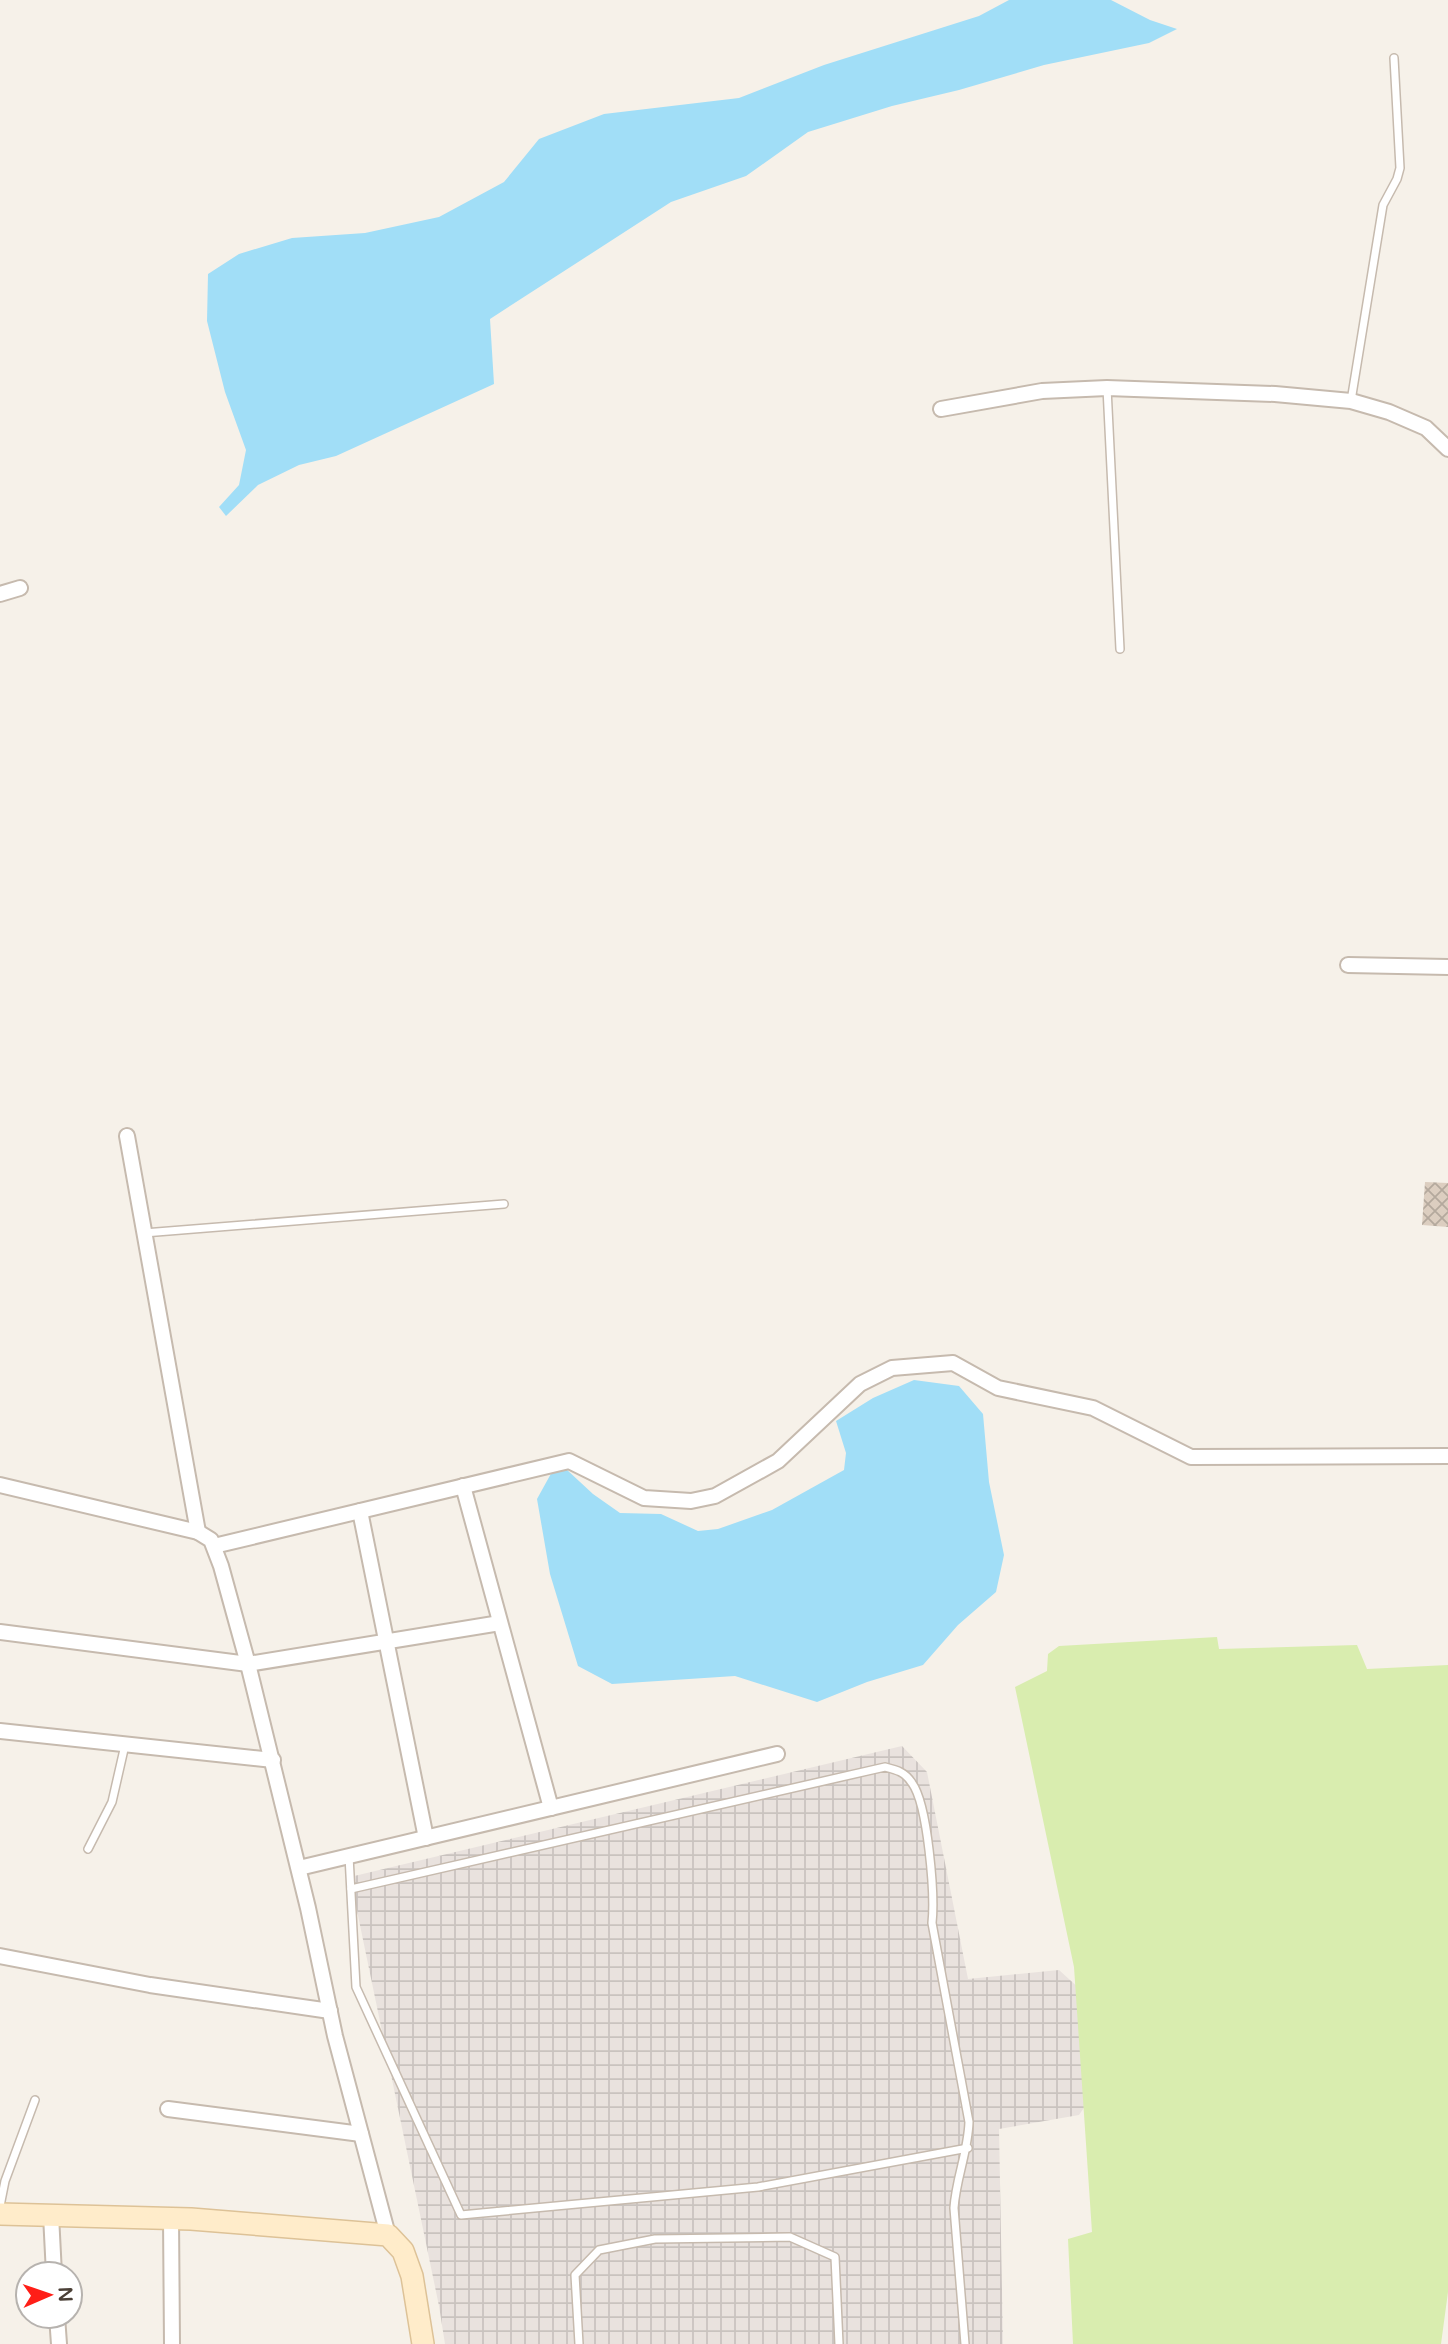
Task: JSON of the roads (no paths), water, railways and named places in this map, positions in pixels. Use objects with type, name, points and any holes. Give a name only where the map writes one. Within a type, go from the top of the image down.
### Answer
[{"type":"street","points":[[941,409],[1042,391],[1107,388],[1275,394],[1351,401],[1410,419],[1426,428],[1448,449]]},
{"type":"street","points":[[0,594],[20,588]]},
{"type":"street","points":[[1348,965],[1448,967]]},
{"type":"street","points":[[127,1136],[198,1532]]},
{"type":"street","points":[[214,1546],[569,1461],[644,1498],[691,1501],[715,1496],[778,1461],[860,1384],[892,1368],[953,1363],[998,1388],[1093,1408],[1191,1457],[1448,1456]]},
{"type":"street","points":[[0,1485],[198,1532],[211,1540],[214,1546],[273,1760],[361,2134],[388,2235],[402,2251],[412,2276],[423,2344]]},
{"type":"street","points":[[463,1486],[551,1808]]},
{"type":"street","points":[[360,1511],[426,1838]]},
{"type":"street","points":[[0,1632],[248,1664],[500,1623]]},
{"type":"street","points":[[0,1731],[273,1760]]},
{"type":"street","points":[[299,1868],[777,1755]]},
{"type":"street","points":[[0,1956],[163,1988],[330,2011]]},
{"type":"street","points":[[168,2109],[361,2134]]},
{"type":"street","points":[[0,2214],[171,2218],[388,2235]]},
{"type":"street","points":[[51,2215],[53,2260]]},
{"type":"street","points":[[171,2218],[172,2344]]},
{"type":"lane","points":[[1351,401],[1383,205],[1400,168],[1394,58]]},
{"type":"lane","points":[[1107,388],[1120,649]]},
{"type":"lane","points":[[144,1233],[504,1204]]},
{"type":"lane","points":[[88,1849],[112,1802],[125,1745]]},
{"type":"lane","points":[[351,1889],[885,1767],[901,1771],[914,1784],[926,1829],[934,1902],[932,1923],[969,2122],[968,2148],[956,2189],[954,2208],[965,2344]]},
{"type":"lane","points":[[349,1856],[356,1987],[461,2215],[758,2187],[968,2148]]},
{"type":"lane","points":[[0,2206],[5,2181],[35,2100]]},
{"type":"lane","points":[[579,2344],[575,2275],[598,2250],[655,2239],[790,2236],[835,2257],[839,2344]]},
{"type":"water","points":[[1009,0],[1111,0],[1150,20],[1177,29],[1149,43],[1044,65],[808,132],[746,176],[671,202],[490,319],[494,384],[336,456],[299,465],[258,485],[226,516],[219,507],[239,485],[246,450],[225,392],[207,321],[208,274],[239,254],[292,238],[365,233],[439,217],[504,182],[539,139],[604,114],[739,98],[824,65],[979,16]]},
{"type":"water","points":[[914,1380],[959,1386],[983,1414],[989,1482],[1004,1555],[996,1592],[958,1625],[923,1665],[867,1682],[817,1702],[735,1676],[612,1684],[578,1666],[550,1574],[537,1499],[553,1470],[566,1469],[593,1494],[620,1513],[661,1514],[698,1531],[718,1529],[772,1510],[844,1470],[846,1453],[836,1421],[873,1398]]}]
